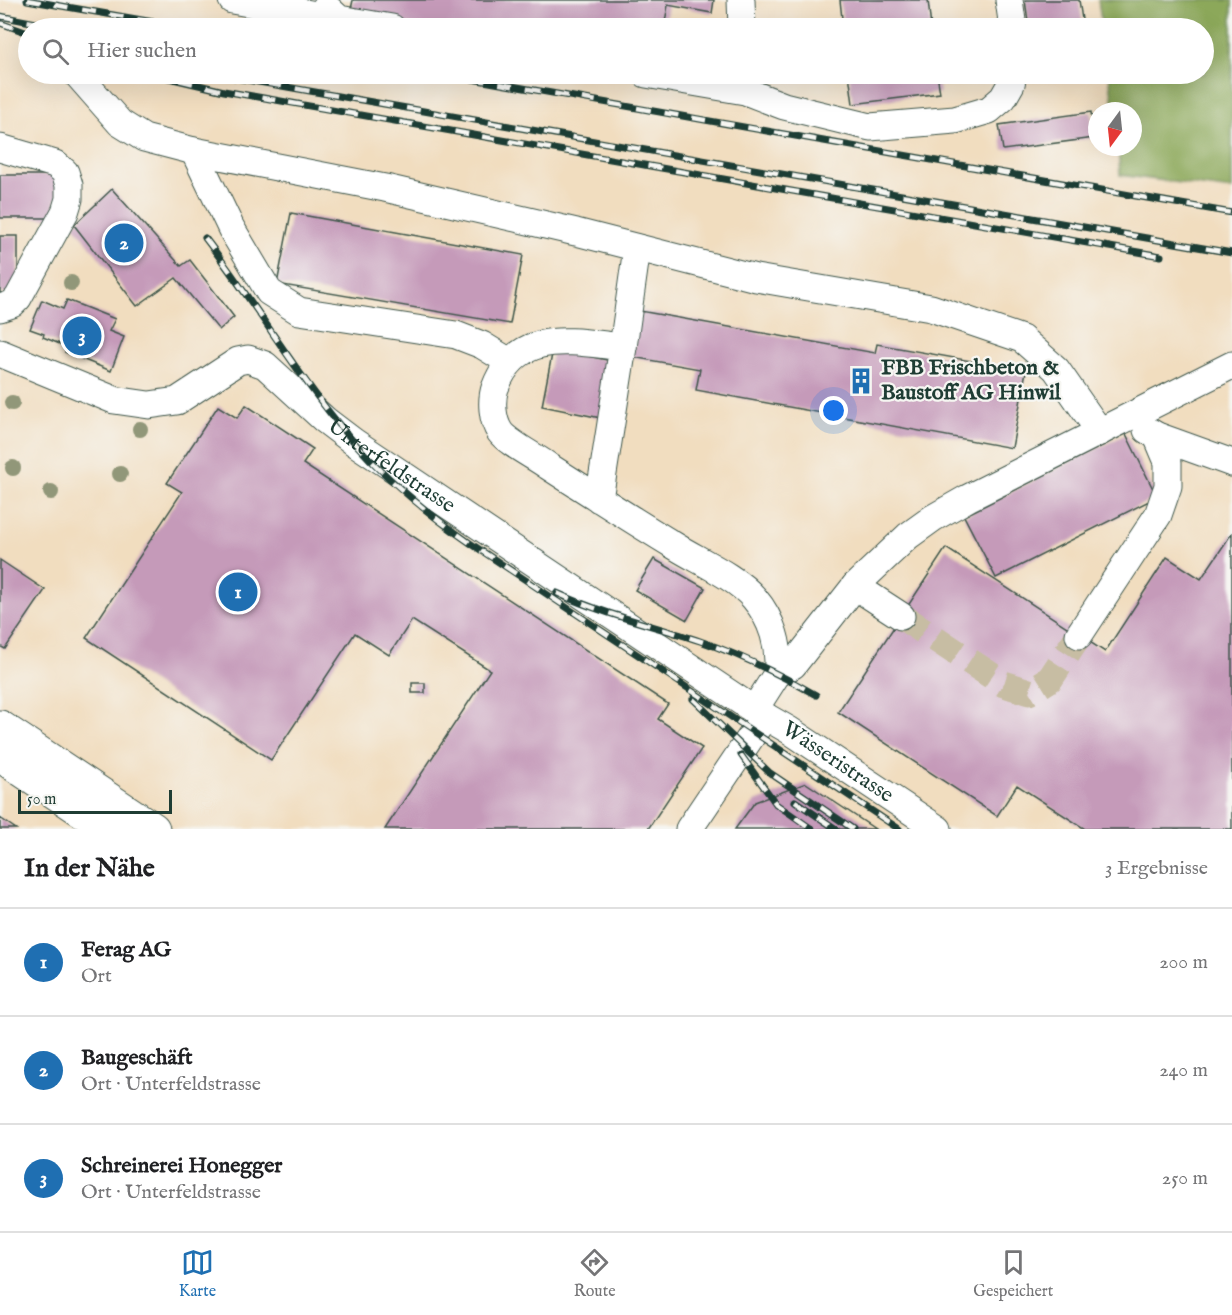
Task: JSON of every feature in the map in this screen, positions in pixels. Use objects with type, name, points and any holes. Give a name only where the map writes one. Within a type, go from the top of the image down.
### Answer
[{"type":"main road","points":[[0,727],[153,829]]},
{"type":"main road","points":[[0,755],[110,829]]},
{"type":"street","points":[[232,0],[331,10],[358,18]]},
{"type":"street","points":[[741,0],[742,18]]},
{"type":"street","points":[[1009,0],[1012,18]]},
{"type":"street","points":[[86,84],[120,123],[144,138],[194,151],[385,188],[756,278],[931,308],[1022,339],[1056,369],[1100,432]]},
{"type":"street","points":[[747,84],[784,106],[870,127],[955,120],[989,110],[1003,98],[1011,84]]},
{"type":"street","points":[[0,148],[61,168],[68,178],[70,191],[65,212],[18,298],[12,304],[0,308]]},
{"type":"street","points":[[194,151],[231,228],[269,292],[299,311],[456,335],[482,345],[508,362]]},
{"type":"street","points":[[599,499],[637,248]]},
{"type":"street","points":[[623,347],[560,341],[534,345],[508,362],[495,390],[493,414],[500,432],[519,447],[740,585],[762,609],[774,633],[778,656],[777,674],[759,713],[689,829]]},
{"type":"street","name":"Unterfeldstrasse","points":[[0,353],[114,400],[149,405],[177,400],[238,361],[248,359],[261,363],[325,420],[354,442],[759,713]]},
{"type":"street","points":[[777,674],[793,665],[855,586],[908,536],[933,518],[968,498],[1232,365]]},
{"type":"street","points":[[1128,418],[1156,436],[1232,464]]},
{"type":"street","points":[[1080,635],[1158,515],[1168,486],[1168,462],[1156,436]]},
{"type":"street","points":[[855,586],[901,616]]},
{"type":"street","name":"Wässeristrasse","points":[[759,713],[789,730],[938,829]]},
{"type":"green space","points":[[1098,0],[1232,0],[1232,190],[1120,175],[1119,156],[1142,156],[1142,102],[1113,102],[1110,84],[1214,84],[1214,18],[1101,18]]},
{"type":"building","points":[[353,0],[714,0],[712,13],[668,5],[666,18],[373,18],[350,14]]},
{"type":"building","points":[[840,0],[928,0],[930,18],[842,18]]},
{"type":"building","points":[[1025,0],[1079,0],[1082,18],[1028,18]]},
{"type":"building","points":[[850,84],[939,84],[940,93],[853,104]]},
{"type":"building","points":[[1088,112],[1088,139],[1003,150],[999,125]]},
{"type":"building","points":[[0,175],[60,175],[60,199],[55,199],[55,218],[0,218]]},
{"type":"building","points":[[112,189],[181,266],[190,260],[234,317],[219,330],[176,278],[137,306],[74,225]]},
{"type":"building","points":[[291,213],[523,255],[510,324],[277,284]]},
{"type":"building","points":[[0,236],[18,236],[18,293],[0,293]]},
{"type":"building","points":[[42,300],[63,309],[67,300],[115,319],[109,331],[124,337],[111,371],[65,352],[67,347],[30,329]]},
{"type":"building","name":"FBB Frischbeton & Baustoff AG Hinwil","points":[[640,311],[875,353],[877,344],[1026,371],[1012,448],[696,390],[700,369],[632,357]]},
{"type":"building","points":[[553,349],[612,361],[601,418],[542,406]]},
{"type":"building","points":[[246,405],[313,449],[303,464],[668,704],[658,719],[702,748],[648,829],[385,829],[490,670],[412,620],[389,655],[355,633],[271,760],[86,638],[182,492],[167,483],[218,406],[237,418]]},
{"type":"building","points":[[1126,434],[1157,497],[996,578],[964,516]]},
{"type":"building","points":[[1232,533],[1232,829],[1085,829],[1017,785],[997,816],[838,712],[946,548],[1105,652],[1167,557],[1201,579]]},
{"type":"building","points":[[654,559],[705,588],[687,620],[635,590]]},
{"type":"building","points":[[0,560],[45,590],[5,649],[0,646]]},
{"type":"building","points":[[412,683],[425,683],[425,693],[412,693]]},
{"type":"building","points":[[806,783],[875,829],[735,829],[755,802]]},
{"type":"building","points":[[0,818],[16,829],[0,829]]},
{"type":"tunnel","points":[[901,616],[1004,684],[1029,692],[1050,679],[1079,635]]},
{"type":"railway","points":[[27,0],[130,18]]},
{"type":"railway","points":[[0,16],[18,19]]},
{"type":"railway","points":[[0,23],[18,29]]},
{"type":"railway","points":[[194,84],[1161,256]]},
{"type":"railway","points":[[270,84],[1232,253]]},
{"type":"railway","points":[[501,84],[1232,213]]},
{"type":"railway","points":[[205,238],[333,417],[366,455],[408,495],[470,543],[899,829]]},
{"type":"railway","points":[[557,593],[610,613],[715,646],[760,665],[816,695]]},
{"type":"railway","points":[[693,699],[770,773],[853,829]]},
{"type":"railway","points":[[741,755],[776,804],[812,829]]},
{"type":"railway","points":[[795,801],[836,829]]},
{"type":"place","name":"Baugeschäft","points":[[124,243]]},
{"type":"place","name":"Schreinerei Honegger","points":[[82,336]]},
{"type":"place","name":"FBB Frischbeton & Baustoff AG Hinwil","points":[[861,381]]},
{"type":"place","name":"Ferag AG","points":[[238,592]]}]
